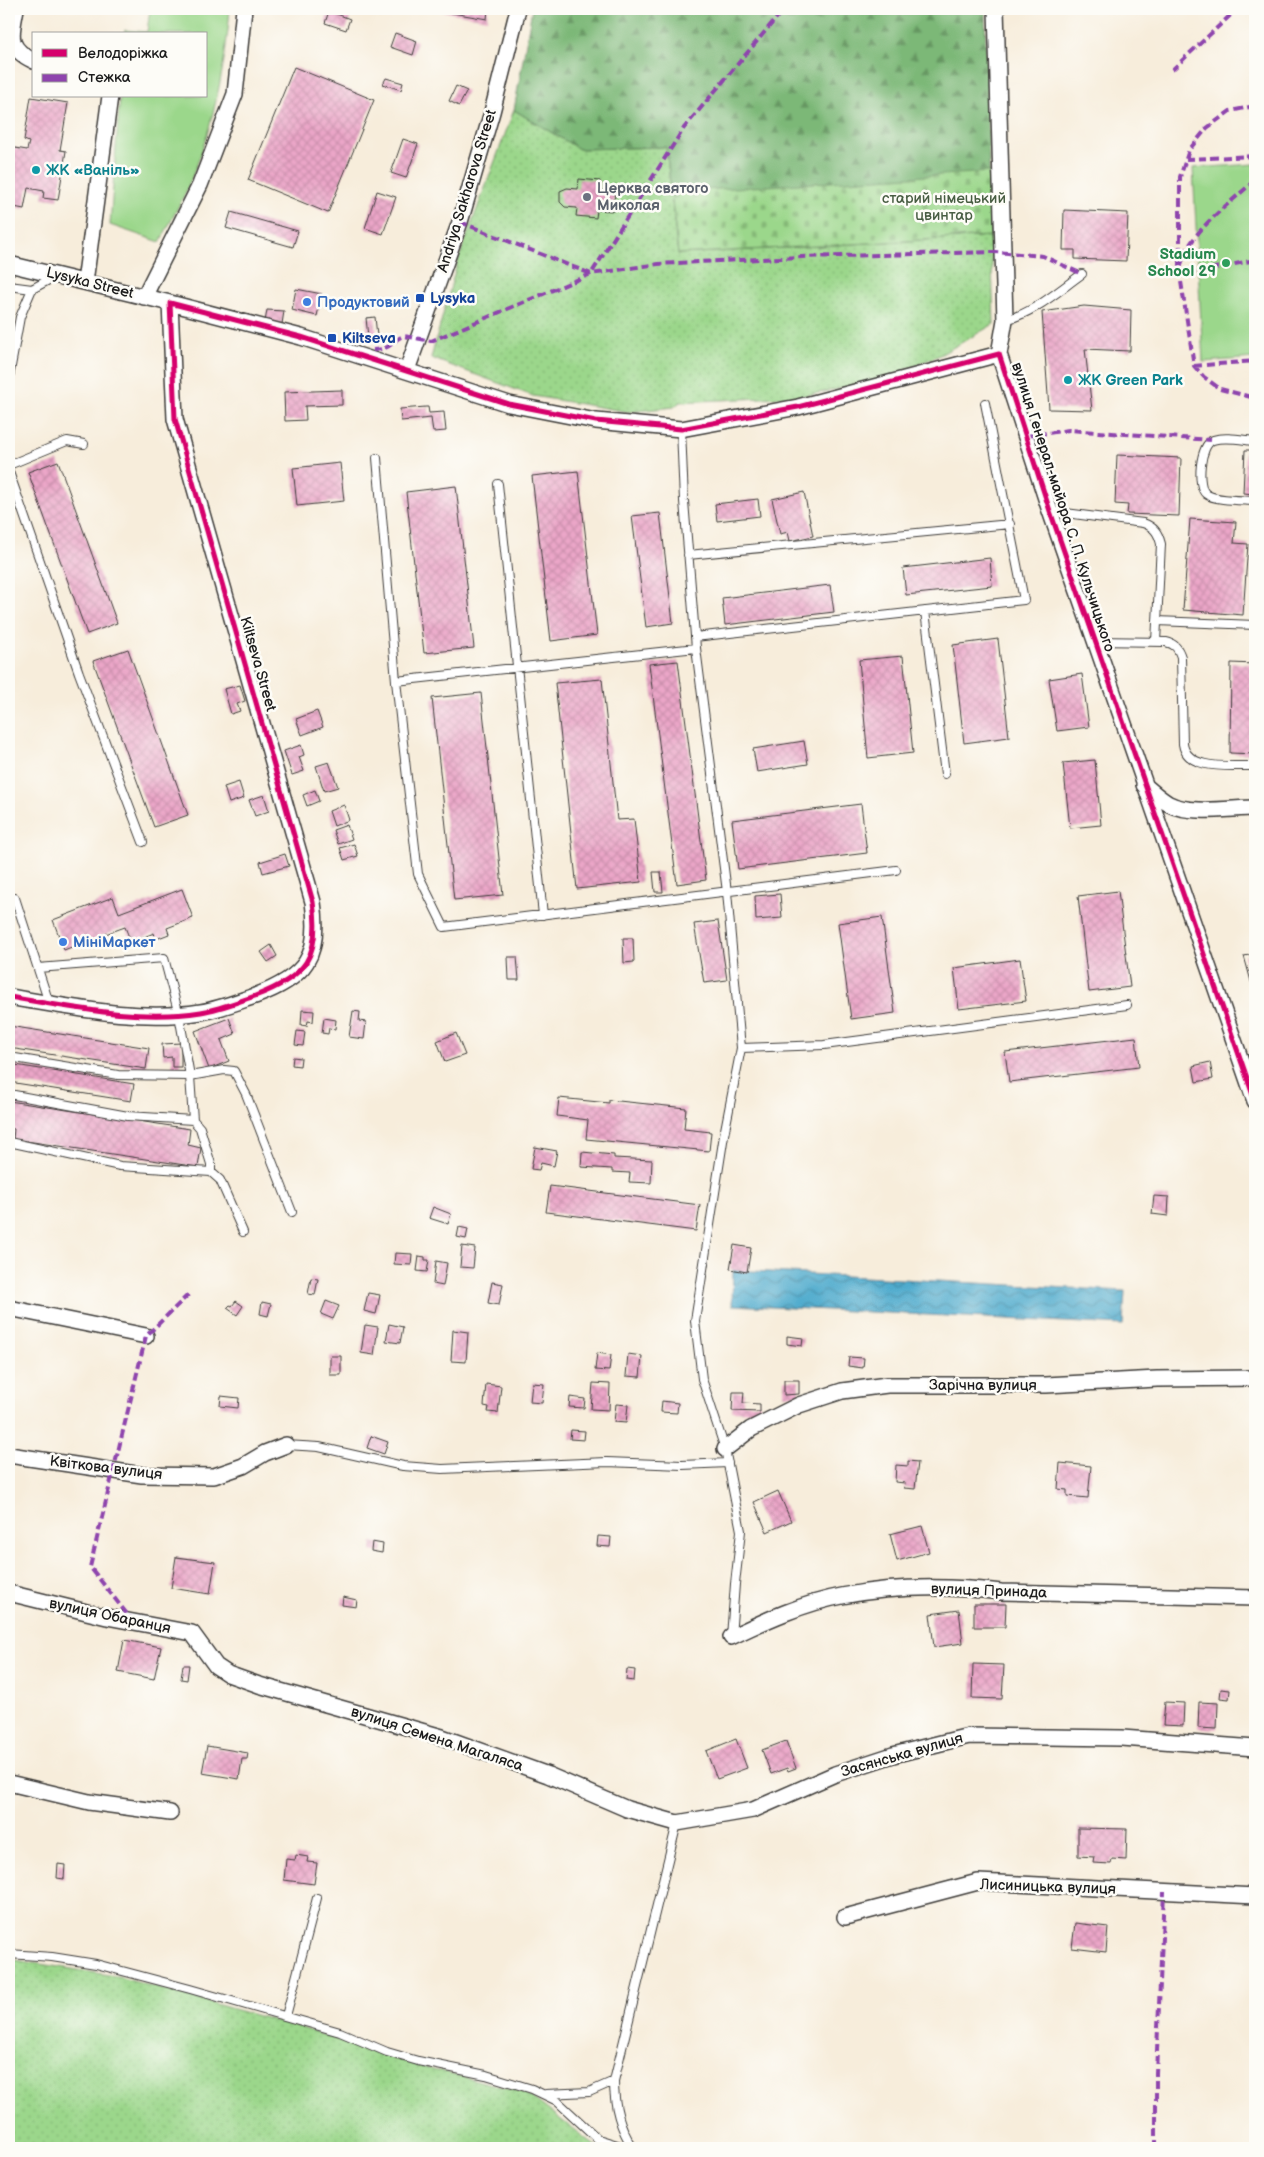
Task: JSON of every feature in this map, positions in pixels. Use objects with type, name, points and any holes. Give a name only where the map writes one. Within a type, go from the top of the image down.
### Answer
[{"type":"street","points":[[16,9],[10,42],[17,51],[32,60]]},
{"type":"street","points":[[144,297],[200,185],[235,94],[244,9]]},
{"type":"street","name":"Andriya Sakharova Street","points":[[407,370],[460,222],[495,102],[518,9]]},
{"type":"street","points":[[996,9],[1005,320],[999,354]]},
{"type":"street","points":[[85,282],[110,98]]},
{"type":"street","name":"Lysyka Street","points":[[9,264],[170,304]]},
{"type":"street","points":[[170,304],[301,337],[407,370]]},
{"type":"street","name":"Kiltseva Street","points":[[9,997],[140,1015],[179,1015],[203,1012],[235,1003],[291,979],[302,969],[310,956],[315,941],[314,902],[175,420],[170,304]]},
{"type":"street","name":"вулиця Генерал-майора С. П. Кульчицького","points":[[407,370],[509,404],[596,421],[681,429],[798,407],[999,354],[1094,641],[1255,1101]]},
{"type":"street","points":[[1144,785],[1168,803],[1178,807],[1190,809],[1255,808]]},
{"type":"street","points":[[9,1308],[146,1336]]},
{"type":"street","name":"Зарічна вулиця","points":[[727,1456],[751,1428],[799,1405],[842,1391],[886,1385],[1046,1386],[1157,1379],[1255,1378]]},
{"type":"street","name":"Квіткова вулиця","points":[[9,1455],[142,1475],[214,1476],[243,1466],[265,1453],[286,1445]]},
{"type":"street","name":"вулиця Принада","points":[[731,1637],[759,1623],[813,1604],[841,1596],[881,1591],[970,1588],[1001,1592],[1255,1598]]},
{"type":"street","name":"вулиця Обаранця","points":[[9,1592],[107,1617],[192,1633],[203,1650]]},
{"type":"street","name":"вулиця Семена Магаляса","points":[[203,1650],[216,1666],[228,1674],[442,1737],[548,1775],[627,1809],[677,1823]]},
{"type":"street","name":"Засянська вулиця","points":[[677,1823],[753,1810],[836,1774],[893,1755],[969,1736],[1122,1738],[1255,1748]]},
{"type":"street","points":[[9,1783],[90,1802],[170,1813]]},
{"type":"street","name":"Лисиницька вулиця","points":[[844,1917],[978,1882],[1255,1896]]},
{"type":"lane","points":[[1005,320],[1029,311],[1082,274]]},
{"type":"lane","points":[[9,286],[32,289],[58,275]]},
{"type":"lane","points":[[9,377],[20,317],[32,289]]},
{"type":"lane","points":[[695,637],[1024,600],[985,403]]},
{"type":"lane","points":[[681,429],[688,555],[696,648],[727,892],[741,1048],[724,1135],[695,1321],[702,1379],[727,1456],[742,1531],[731,1637]]},
{"type":"lane","points":[[1255,442],[1219,438],[1205,445],[1200,482],[1202,490],[1207,496],[1255,501]]},
{"type":"lane","points":[[9,465],[67,441],[84,444]]},
{"type":"lane","points":[[377,458],[396,681],[418,874],[444,927],[896,870]]},
{"type":"lane","points":[[9,472],[79,673],[143,842]]},
{"type":"lane","points":[[498,484],[543,914]]},
{"type":"lane","points":[[1050,511],[1143,523],[1152,526],[1159,534],[1161,544],[1156,642]]},
{"type":"lane","points":[[688,555],[1010,524]]},
{"type":"lane","points":[[925,611],[945,774]]},
{"type":"lane","points":[[1157,621],[1255,624]]},
{"type":"lane","points":[[1094,641],[1173,644],[1179,649],[1181,657],[1183,744],[1189,758],[1202,764],[1255,766]]},
{"type":"lane","points":[[396,681],[696,648]]},
{"type":"lane","points":[[9,900],[15,898],[50,1004]]},
{"type":"lane","points":[[38,968],[164,958],[179,1015],[190,1076],[193,1120],[200,1128],[211,1164],[211,1172]]},
{"type":"lane","points":[[741,1048],[824,1045],[1127,1005]]},
{"type":"lane","points":[[9,1057],[118,1075],[190,1076],[224,1070],[234,1071],[246,1094],[292,1212]]},
{"type":"lane","points":[[9,1094],[128,1116],[193,1120]]},
{"type":"lane","points":[[9,1142],[120,1166],[211,1172],[220,1180],[243,1232]]},
{"type":"lane","points":[[286,1445],[319,1447],[403,1466],[442,1469],[607,1462],[682,1465],[727,1456]]},
{"type":"lane","points":[[633,2148],[623,2134],[618,2120],[614,2080],[677,1823]]},
{"type":"lane","points":[[286,2016],[317,1898]]},
{"type":"lane","points":[[9,1954],[96,1964],[340,2032],[387,2052],[418,2061],[486,2075],[532,2089],[557,2101],[598,2139],[627,2148]]},
{"type":"lane","points":[[544,2094],[589,2092],[614,2080]]},
{"type":"green space","points":[[150,9],[230,9],[225,56],[209,127],[185,194],[160,242],[110,225],[120,98],[208,98],[208,32],[147,32]]},
{"type":"green space","points":[[532,9],[985,9],[991,236],[678,254],[666,147],[579,149],[514,110]]},
{"type":"green space","points":[[125,30],[147,32],[124,32]]},
{"type":"green space","points":[[514,110],[579,149],[666,147],[678,254],[991,236],[994,324],[940,355],[879,381],[803,396],[680,402],[674,407],[629,412],[533,396],[431,358],[458,260]]},
{"type":"green space","name":"Stadium School 29","points":[[1255,164],[1255,358],[1203,362],[1193,168]]},
{"type":"green space","name":"старий німецький цвинтар","points":[[989,172],[991,236],[678,254],[671,192]]},
{"type":"green space","points":[[9,1959],[115,1976],[305,2029],[403,2061],[526,2093],[598,2148],[9,2148]]},
{"type":"water","points":[[733,1270],[1125,1291],[1123,1325],[732,1305]]},
{"type":"building","points":[[441,9],[488,9],[487,19],[441,11]]},
{"type":"building","points":[[329,11],[350,19],[346,30],[325,23]]},
{"type":"building","points":[[395,33],[417,41],[413,55],[390,47]]},
{"type":"building","points":[[294,67],[374,100],[328,213],[248,180]]},
{"type":"building","points":[[386,78],[403,83],[401,90],[383,84]]},
{"type":"building","points":[[456,86],[467,91],[459,106],[449,101]]},
{"type":"building","name":"ЖК «Ваніль»","points":[[31,97],[68,103],[60,150],[66,151],[58,200],[43,198],[44,191],[28,188],[24,209],[9,206],[9,147],[27,150],[29,142],[24,140]]},
{"type":"building","points":[[403,139],[418,144],[406,178],[391,173]]},
{"type":"building","name":"Церква святого Миколая","points":[[579,179],[600,181],[599,190],[615,191],[614,211],[597,210],[596,218],[576,216],[577,208],[565,207],[560,202],[560,191],[567,188],[578,189]]},
{"type":"building","points":[[377,191],[396,197],[383,234],[365,228]]},
{"type":"building","points":[[1064,210],[1128,213],[1126,261],[1075,259],[1075,250],[1063,250]]},
{"type":"building","points":[[231,212],[298,231],[293,247],[226,228]]},
{"type":"building","name":"Продуктовий","points":[[296,289],[322,294],[317,316],[292,310]]},
{"type":"building","name":"ЖК Green Park","points":[[1084,306],[1131,310],[1130,351],[1085,349],[1092,410],[1049,409],[1042,312]]},
{"type":"building","points":[[267,310],[284,311],[282,324],[265,322]]},
{"type":"building","points":[[375,317],[377,336],[368,337],[366,318]]},
{"type":"building","points":[[342,390],[342,405],[305,406],[306,420],[285,421],[284,392]]},
{"type":"building","points":[[428,407],[429,413],[444,412],[446,431],[433,432],[431,418],[401,421],[400,409]]},
{"type":"building","points":[[1245,450],[1255,450],[1255,494],[1243,493]]},
{"type":"building","points":[[1117,455],[1181,458],[1179,516],[1127,514],[1128,505],[1115,504]]},
{"type":"building","points":[[58,461],[117,623],[87,634],[28,472]]},
{"type":"building","points":[[340,463],[344,501],[297,506],[293,468]]},
{"type":"building","points":[[578,471],[597,635],[551,641],[532,476]]},
{"type":"building","points":[[456,486],[474,648],[424,653],[406,492]]},
{"type":"building","points":[[804,492],[813,536],[790,541],[788,532],[780,534],[772,499]]},
{"type":"building","points":[[758,499],[760,516],[717,521],[715,504]]},
{"type":"building","points":[[660,513],[673,623],[646,627],[632,516]]},
{"type":"building","points":[[1190,519],[1236,522],[1234,543],[1248,544],[1243,615],[1183,610]]},
{"type":"building","points":[[990,558],[992,586],[906,595],[903,568]]},
{"type":"building","points":[[830,585],[834,612],[725,625],[722,598]]},
{"type":"building","points":[[998,639],[1009,737],[964,743],[953,645]]},
{"type":"building","points":[[128,649],[188,815],[154,827],[93,661]]},
{"type":"building","points":[[903,656],[913,753],[868,758],[859,660]]},
{"type":"building","points":[[678,661],[706,880],[677,884],[649,664]]},
{"type":"building","points":[[1231,663],[1255,664],[1255,754],[1230,753]]},
{"type":"building","points":[[1082,674],[1089,727],[1057,731],[1049,679]]},
{"type":"building","points":[[602,679],[617,820],[634,819],[641,882],[577,889],[555,683]]},
{"type":"building","points":[[240,685],[245,701],[237,704],[240,711],[231,714],[224,689]]},
{"type":"building","points":[[481,693],[503,895],[454,900],[432,698]]},
{"type":"building","points":[[317,711],[323,727],[302,735],[296,719]]},
{"type":"building","points":[[804,741],[808,764],[757,772],[753,749]]},
{"type":"building","points":[[301,745],[304,755],[299,757],[304,771],[292,775],[284,751]]},
{"type":"building","points":[[1095,760],[1101,825],[1070,828],[1063,763]]},
{"type":"building","points":[[329,762],[338,787],[324,791],[316,766]]},
{"type":"building","points":[[239,782],[244,798],[229,803],[224,787]]},
{"type":"building","points":[[315,790],[319,801],[307,806],[303,795]]},
{"type":"building","points":[[264,795],[269,811],[255,816],[249,800]]},
{"type":"building","points":[[861,804],[867,853],[738,869],[732,820]]},
{"type":"building","points":[[344,805],[349,820],[334,826],[329,811]]},
{"type":"building","points":[[347,825],[352,839],[338,844],[333,830]]},
{"type":"building","points":[[354,844],[358,856],[344,860],[340,848]]},
{"type":"building","points":[[285,854],[289,866],[263,873],[260,862]]},
{"type":"building","points":[[653,872],[661,872],[663,892],[655,892]]},
{"type":"building","points":[[182,889],[193,918],[167,928],[169,934],[156,939],[154,933],[131,942],[125,927],[100,936],[102,943],[89,948],[87,941],[64,950],[53,920],[113,897],[119,913]]},
{"type":"building","points":[[1118,891],[1130,987],[1089,992],[1078,896]]},
{"type":"building","points":[[780,894],[782,918],[756,920],[755,896]]},
{"type":"building","points":[[882,917],[895,1013],[851,1019],[838,923]]},
{"type":"building","points":[[718,921],[727,980],[704,983],[694,924]]},
{"type":"building","points":[[623,938],[633,938],[634,962],[624,963]]},
{"type":"building","points":[[271,945],[277,956],[268,962],[261,952]]},
{"type":"building","points":[[1255,954],[1255,996],[1244,956]]},
{"type":"building","points":[[508,957],[517,957],[519,980],[509,980]]},
{"type":"building","points":[[1020,959],[1026,1001],[959,1009],[954,968]]},
{"type":"building","points":[[302,1010],[314,1011],[313,1022],[308,1021],[307,1026],[301,1025]]},
{"type":"building","points":[[353,1011],[360,1012],[359,1021],[366,1022],[364,1039],[349,1037]]},
{"type":"building","points":[[229,1018],[235,1034],[221,1040],[229,1061],[209,1069],[195,1031]]},
{"type":"building","points":[[324,1018],[336,1020],[335,1029],[329,1028],[328,1034],[322,1033]]},
{"type":"building","points":[[9,1026],[149,1048],[146,1069],[9,1048]]},
{"type":"building","points":[[297,1031],[305,1032],[303,1046],[295,1045]]},
{"type":"building","points":[[456,1033],[465,1055],[445,1062],[437,1041]]},
{"type":"building","points":[[1136,1037],[1139,1067],[1009,1082],[1005,1052]]},
{"type":"building","points":[[181,1043],[181,1067],[172,1067],[172,1057],[163,1058],[162,1044]]},
{"type":"building","points":[[293,1057],[301,1058],[300,1066],[292,1065]]},
{"type":"building","points":[[1210,1062],[1213,1079],[1196,1082],[1193,1066]]},
{"type":"building","points":[[9,1064],[134,1084],[131,1101],[9,1082]]},
{"type":"building","points":[[559,1098],[609,1103],[609,1100],[686,1108],[684,1129],[711,1132],[709,1151],[586,1139],[588,1120],[557,1116]]},
{"type":"building","points":[[9,1101],[190,1129],[188,1145],[201,1148],[198,1167],[13,1139],[14,1129],[9,1128],[11,1121],[9,1120]]},
{"type":"building","points":[[535,1147],[557,1151],[554,1166],[541,1163],[539,1170],[531,1169]]},
{"type":"building","points":[[582,1152],[614,1155],[614,1158],[652,1160],[651,1183],[629,1182],[630,1173],[612,1172],[612,1169],[581,1167]]},
{"type":"building","points":[[550,1186],[700,1205],[696,1231],[546,1212]]},
{"type":"building","points":[[1154,1196],[1169,1197],[1168,1216],[1152,1214]]},
{"type":"building","points":[[433,1207],[451,1214],[448,1224],[429,1218]]},
{"type":"building","points":[[459,1227],[468,1229],[466,1239],[457,1237]]},
{"type":"building","points":[[734,1245],[751,1248],[747,1272],[730,1269]]},
{"type":"building","points":[[462,1246],[475,1248],[473,1268],[460,1267]]},
{"type":"building","points":[[395,1253],[412,1254],[411,1265],[394,1264]]},
{"type":"building","points":[[419,1256],[429,1260],[427,1272],[417,1271]]},
{"type":"building","points":[[436,1261],[447,1263],[443,1286],[433,1284]]},
{"type":"building","points":[[311,1278],[318,1279],[315,1295],[308,1294]]},
{"type":"building","points":[[492,1282],[503,1284],[499,1305],[488,1303]]},
{"type":"building","points":[[368,1293],[380,1295],[376,1314],[364,1311]]},
{"type":"building","points":[[236,1301],[243,1306],[237,1315],[227,1308]]},
{"type":"building","points":[[326,1301],[339,1306],[333,1319],[321,1314]]},
{"type":"building","points":[[262,1302],[271,1304],[268,1316],[260,1314]]},
{"type":"building","points":[[389,1324],[403,1327],[400,1343],[386,1341]]},
{"type":"building","points":[[365,1325],[378,1327],[374,1355],[361,1353]]},
{"type":"building","points":[[453,1330],[468,1332],[466,1362],[451,1361]]},
{"type":"building","points":[[787,1336],[803,1338],[802,1346],[787,1344]]},
{"type":"building","points":[[597,1353],[611,1355],[609,1371],[595,1370]]},
{"type":"building","points":[[628,1354],[642,1356],[640,1377],[626,1376]]},
{"type":"building","points":[[330,1356],[341,1356],[341,1375],[330,1375]]},
{"type":"building","points":[[849,1357],[864,1358],[863,1368],[848,1366]]},
{"type":"building","points":[[784,1380],[799,1380],[799,1394],[784,1395]]},
{"type":"building","points":[[532,1383],[544,1384],[542,1403],[530,1402]]},
{"type":"building","points":[[593,1383],[610,1384],[609,1410],[591,1409]]},
{"type":"building","points":[[486,1384],[501,1386],[498,1413],[488,1412],[489,1407],[484,1406]]},
{"type":"building","points":[[733,1392],[744,1392],[743,1403],[760,1404],[760,1412],[732,1411]]},
{"type":"building","points":[[221,1396],[239,1398],[238,1408],[220,1406]]},
{"type":"building","points":[[570,1397],[585,1399],[584,1408],[569,1407]]},
{"type":"building","points":[[662,1401],[678,1403],[677,1413],[661,1412]]},
{"type":"building","points":[[616,1404],[628,1405],[626,1423],[614,1422]]},
{"type":"building","points":[[571,1430],[585,1431],[584,1440],[570,1439]]},
{"type":"building","points":[[371,1436],[388,1442],[384,1454],[367,1448]]},
{"type":"building","points":[[908,1461],[918,1462],[915,1489],[904,1488],[905,1483],[895,1482],[896,1465],[908,1466]]},
{"type":"building","points":[[1060,1463],[1091,1466],[1088,1498],[1067,1496],[1067,1490],[1058,1489]]},
{"type":"building","points":[[778,1491],[791,1521],[767,1532],[754,1502]]},
{"type":"building","points":[[922,1526],[929,1552],[897,1561],[890,1534]]},
{"type":"building","points":[[598,1536],[611,1537],[610,1547],[597,1546]]},
{"type":"building","points":[[372,1542],[383,1544],[382,1553],[371,1551]]},
{"type":"building","points":[[176,1557],[215,1562],[210,1594],[171,1588]]},
{"type":"building","points":[[343,1597],[357,1600],[356,1607],[342,1605]]},
{"type":"building","points":[[974,1604],[1006,1604],[1005,1627],[974,1627]]},
{"type":"building","points":[[959,1610],[963,1643],[934,1647],[930,1614]]},
{"type":"building","points":[[124,1640],[161,1647],[154,1679],[118,1672]]},
{"type":"building","points":[[973,1664],[1004,1665],[1002,1699],[972,1698]]},
{"type":"building","points":[[183,1665],[189,1665],[187,1680],[181,1679]]},
{"type":"building","points":[[627,1669],[635,1670],[634,1681],[626,1680]]},
{"type":"building","points":[[1221,1689],[1230,1690],[1229,1699],[1220,1698]]},
{"type":"building","points":[[1165,1702],[1184,1703],[1183,1726],[1163,1725]]},
{"type":"building","points":[[1199,1702],[1218,1703],[1217,1729],[1198,1728]]},
{"type":"building","points":[[736,1739],[747,1768],[717,1779],[706,1751]]},
{"type":"building","points":[[786,1741],[796,1768],[788,1771],[787,1768],[771,1774],[762,1750]]},
{"type":"building","points":[[207,1746],[248,1753],[247,1759],[242,1759],[239,1779],[202,1773]]},
{"type":"building","points":[[1078,1828],[1127,1829],[1126,1860],[1112,1859],[1111,1864],[1093,1863],[1094,1857],[1078,1856]]},
{"type":"building","points":[[296,1855],[308,1857],[307,1862],[317,1863],[314,1884],[284,1880],[286,1859],[295,1860]]},
{"type":"building","points":[[58,1864],[65,1865],[64,1879],[57,1878]]},
{"type":"building","points":[[1075,1923],[1108,1927],[1106,1952],[1072,1948]]},
{"type":"marked path","points":[[460,222],[591,274],[684,128],[784,9]]},
{"type":"marked path","points":[[1172,70],[1237,9]]},
{"type":"marked path","points":[[1255,106],[1230,111],[1207,128],[1189,150],[1180,177],[1180,275],[1194,366],[1204,377],[1220,389],[1255,398]]},
{"type":"marked path","points":[[1186,159],[1255,156]]},
{"type":"marked path","points":[[1255,180],[1220,211],[1197,235],[1182,261],[1180,275],[1255,260]]},
{"type":"marked path","points":[[373,350],[385,348],[404,336],[431,341],[591,274],[658,264],[801,257],[995,252],[1043,256],[1082,274]]},
{"type":"marked path","points":[[1194,366],[1255,361]]},
{"type":"marked path","points":[[1026,436],[1069,430],[1211,440]]},
{"type":"marked path","points":[[134,1623],[90,1567],[146,1336],[190,1293]]},
{"type":"marked path","points":[[1156,2148],[1156,2073],[1164,1892]]},
{"type":"cycle path","points":[[9,997],[80,1009],[128,1014],[177,1015],[201,1012],[255,996],[287,981],[298,972],[312,950],[315,921],[313,902],[175,419],[170,303],[301,337],[509,404],[596,421],[681,429],[798,407],[999,354],[1050,511],[1255,1101]]},
{"type":"place","name":"ЖК «Ваніль»","points":[[36,170]]},
{"type":"place","name":"Церква святого Миколая","points":[[587,197]]},
{"type":"place","name":"Stadium School 29","points":[[1226,263]]},
{"type":"place","name":"Lysyka","points":[[420,298]]},
{"type":"place","name":"Продуктовий","points":[[307,302]]},
{"type":"place","name":"Kiltseva","points":[[332,338]]},
{"type":"place","name":"ЖК Green Park","points":[[1068,380]]},
{"type":"place","name":"МініМаркет","points":[[63,942]]}]
